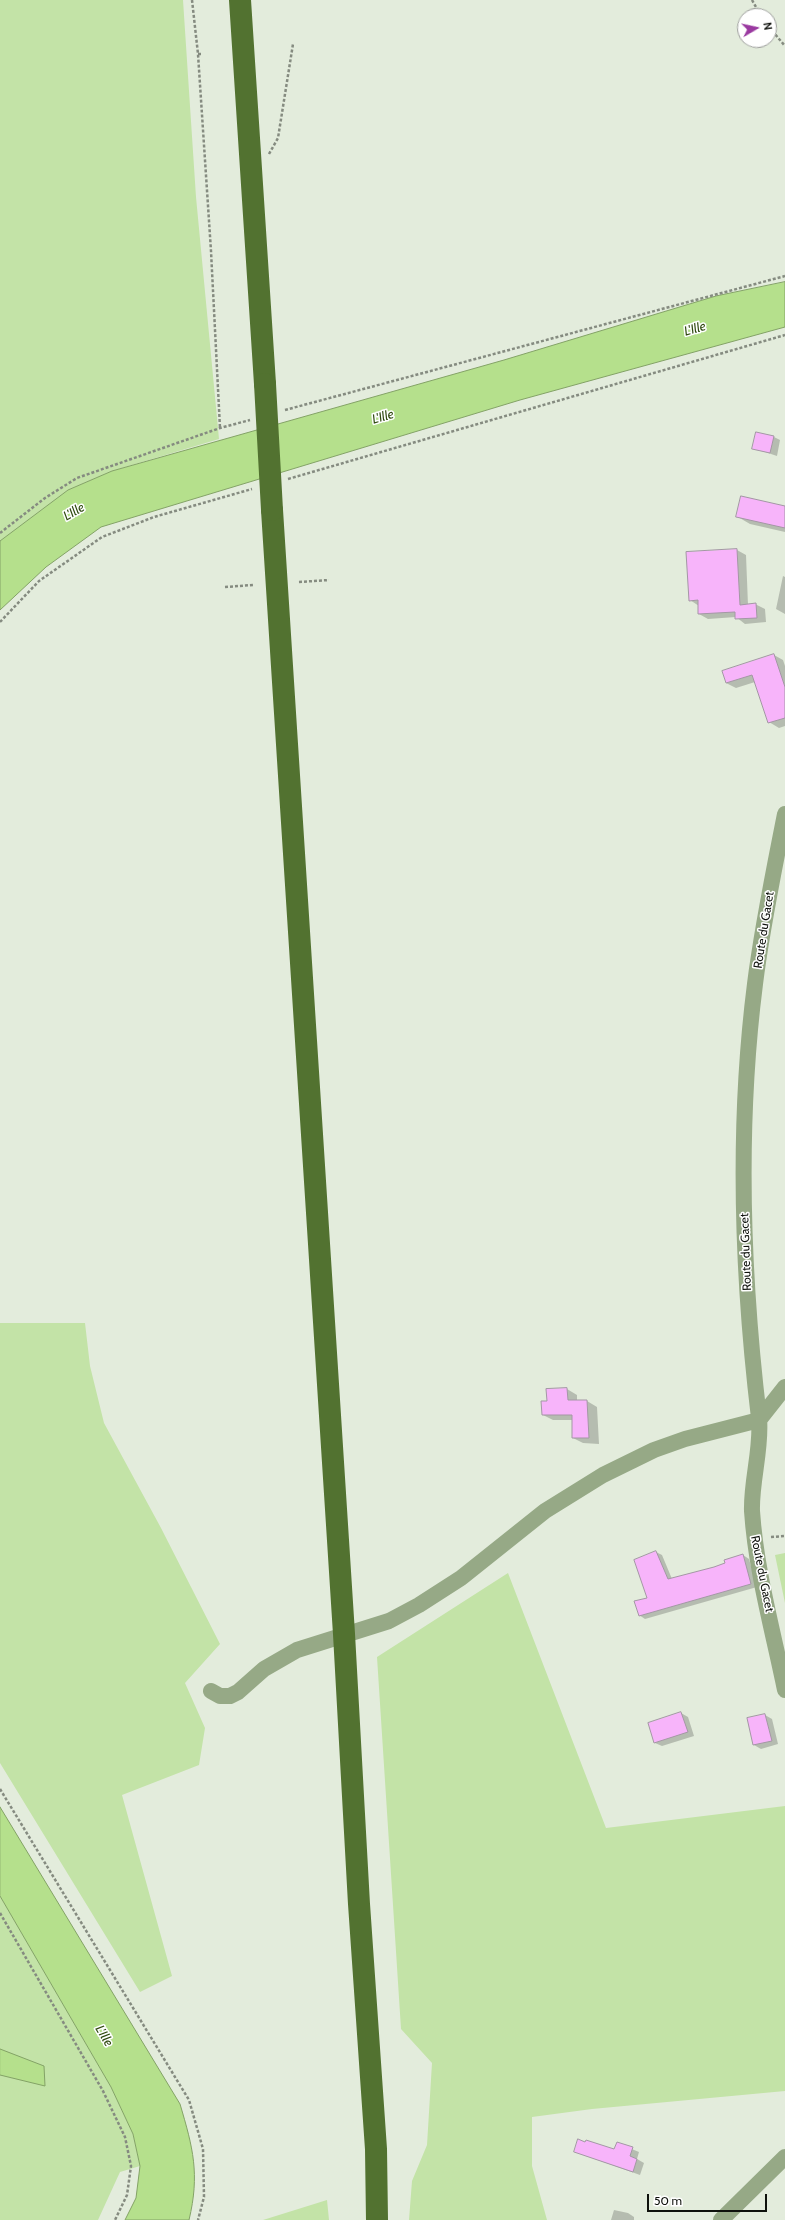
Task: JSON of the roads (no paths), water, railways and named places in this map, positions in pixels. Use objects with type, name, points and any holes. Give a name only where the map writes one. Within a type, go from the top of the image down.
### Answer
[{"type":"main road","points":[[240,0],[344,1634],[359,1904],[375,2141],[377,2220]]},
{"type":"street","name":"Route du Gacet","points":[[785,814],[755,984],[749,1050],[744,1149],[745,1264],[755,1395],[759,1420],[752,1507],[754,1538],[785,1690]]},
{"type":"street","points":[[211,1691],[220,1696],[230,1696],[238,1692],[264,1669],[298,1650],[344,1634],[389,1621],[419,1605],[461,1578],[545,1511],[603,1475],[654,1450],[685,1439],[759,1420],[785,1387]]},
{"type":"street","points":[[721,2220],[785,2158]]},
{"type":"water","name":"L'Ille","points":[[785,282],[785,327],[520,400],[101,527],[46,567],[0,610],[0,541],[68,490],[112,471],[504,360],[716,296]]},
{"type":"water","name":"L'Ille","points":[[0,1807],[180,2104],[194,2161],[194,2189],[189,2220],[125,2220],[136,2198],[140,2166],[133,2134],[111,2087],[0,1896]]},
{"type":"water","points":[[0,2049],[44,2066],[45,2086],[0,2075]]}]
